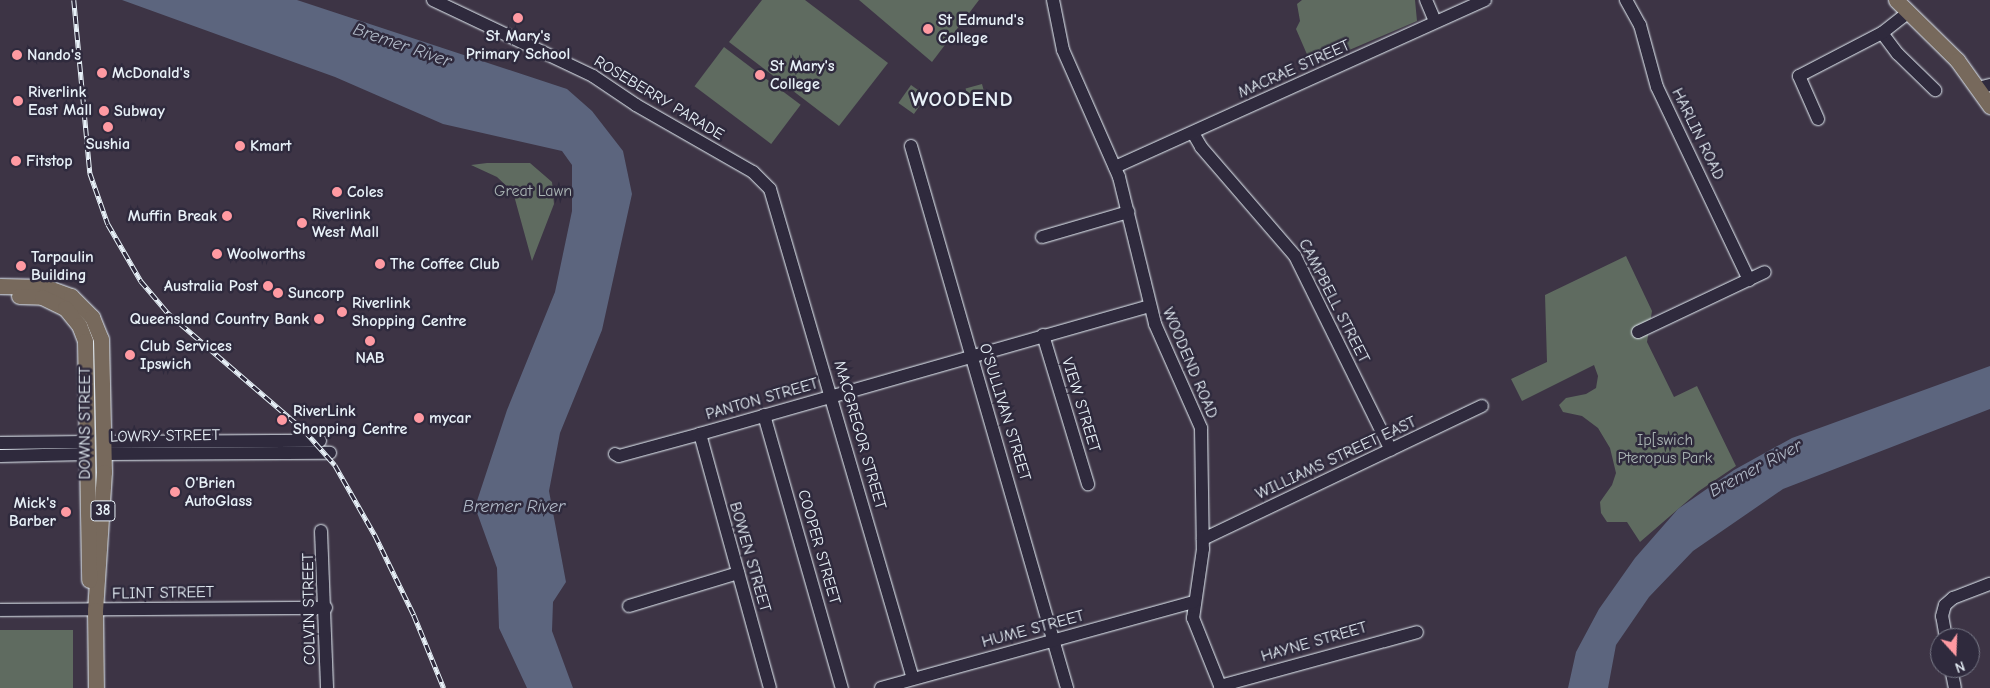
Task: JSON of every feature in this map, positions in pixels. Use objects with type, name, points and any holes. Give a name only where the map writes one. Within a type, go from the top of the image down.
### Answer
[{"type":"main road","points":[[1896,0],[1984,86],[1990,106]]},
{"type":"main road","points":[[0,286],[50,288],[78,310]]},
{"type":"main road","points":[[0,296],[42,297],[78,310]]},
{"type":"main road","name":"DOWNS STREET","points":[[78,310],[102,344],[102,525],[95,610],[96,688]]},
{"type":"main road","name":"DOWNS STREET","points":[[78,310],[86,345],[90,586],[95,610]]},
{"type":"main road","name":"LOWRY STREET","points":[[87,448],[103,448]]},
{"type":"street","name":"ROSEBERRY PARADE","points":[[433,0],[550,53],[593,76],[636,105],[753,172],[767,185],[775,199]]},
{"type":"street","name":"WOODEND ROAD","points":[[1053,0],[1061,45],[1115,167],[1128,212],[1149,306],[1201,428],[1203,539],[1193,602],[1193,618],[1198,635],[1221,687]]},
{"type":"street","points":[[1426,0],[1435,20]]},
{"type":"street","name":"MACRAE STREET","points":[[1115,167],[1418,33],[1435,20],[1485,0]]},
{"type":"street","name":"HARLIN ROAD","points":[[1626,0],[1640,25],[1657,86],[1749,280]]},
{"type":"street","points":[[1818,119],[1799,76],[1882,33],[1909,12]]},
{"type":"street","points":[[1882,33],[1898,54],[1935,90]]},
{"type":"street","name":"CAMPBELL STREET","points":[[1193,132],[1201,147],[1295,256],[1391,450]]},
{"type":"street","name":"O'SULLIVAN STREET","points":[[911,146],[1055,640],[1067,688]]},
{"type":"street","name":"MACGREGOR STREET","points":[[775,199],[912,679]]},
{"type":"street","points":[[1042,237],[1128,212]]},
{"type":"street","points":[[1638,332],[1765,272]]},
{"type":"street","name":"PANTON STREET","points":[[615,454],[619,456],[700,434],[1149,306]]},
{"type":"street","name":"VIEW STREET","points":[[1043,335],[1088,484]]},
{"type":"street","name":"WILLIAMS STREET EAST","points":[[1203,539],[1482,406]]},
{"type":"street","name":"COOPER STREET","points":[[764,415],[842,688]]},
{"type":"street","name":"BOWEN STREET","points":[[700,434],[770,688]]},
{"type":"street","name":"LOWRY STREET","points":[[103,448],[320,441]]},
{"type":"street","name":"LOWRY STREET","points":[[0,443],[87,448]]},
{"type":"street","name":"LOWRY STREET","points":[[0,456],[87,448]]},
{"type":"street","name":"LOWRY STREET","points":[[103,448],[330,453]]},
{"type":"street","name":"COLVIN STREET","points":[[321,531],[326,608],[327,688]]},
{"type":"street","points":[[629,606],[738,574]]},
{"type":"street","points":[[1945,628],[1943,608],[1953,598],[1990,584]]},
{"type":"street","name":"HUME STREET","points":[[881,688],[1193,602]]},
{"type":"street","name":"FLINT STREET","points":[[0,610],[326,608]]},
{"type":"street","name":"HAYNE STREET","points":[[1221,687],[1417,632]]},
{"type":"green space","points":[[762,0],[805,0],[888,63],[839,126],[729,42]]},
{"type":"green space","points":[[859,0],[979,0],[932,62]]},
{"type":"green space","points":[[1302,0],[1415,0],[1417,21],[1312,66],[1296,29],[1300,21],[1297,4]]},
{"type":"green space","points":[[724,47],[801,105],[771,144],[695,86]]},
{"type":"green space","points":[[982,84],[986,99],[970,104],[966,88]]},
{"type":"green space","points":[[911,85],[927,96],[914,114],[898,103]]},
{"type":"green space","name":"Great Lawn","points":[[530,163],[552,182],[554,204],[532,261],[513,192],[497,177],[471,165]]},
{"type":"green space","name":"Ip[swich Pteropus Park","points":[[1626,256],[1652,311],[1647,342],[1674,397],[1697,386],[1736,466],[1699,491],[1640,542],[1627,522],[1607,522],[1601,513],[1600,502],[1612,485],[1616,473],[1610,448],[1598,428],[1582,416],[1563,412],[1559,405],[1566,398],[1586,394],[1596,388],[1598,376],[1594,365],[1522,401],[1511,379],[1547,362],[1545,295]]},
{"type":"green space","points":[[0,630],[73,630],[73,688],[0,688]]},
{"type":"water","name":"Bremer River","points":[[122,0],[297,0],[567,89],[592,111],[623,151],[632,194],[602,330],[560,433],[549,491],[566,582],[553,602],[552,631],[573,688],[527,688],[499,628],[497,568],[475,507],[507,410],[555,292],[572,211],[572,165],[562,151],[443,124],[335,77]]},
{"type":"water","name":"Bremer River","points":[[1990,366],[1990,409],[1783,489],[1693,551],[1649,597],[1616,645],[1608,688],[1568,688],[1576,652],[1599,609],[1635,558],[1678,509],[1734,470],[1792,438]]},
{"type":"railway","points":[[74,0],[90,173],[108,224],[141,281],[168,313],[305,431],[335,465],[375,535],[414,615],[444,688]]},
{"type":"place","name":"St Mary's Primary School","points":[[518,18]]},
{"type":"place","name":"St Edmund's College","points":[[928,29]]},
{"type":"place","name":"Nando's","points":[[17,55]]},
{"type":"place","name":"McDonald's","points":[[102,73]]},
{"type":"place","name":"St Mary's College","points":[[760,75]]},
{"type":"place","name":"Riverlink East Mall","points":[[18,101]]},
{"type":"place","name":"Subway","points":[[104,111]]},
{"type":"place","name":"Sushia","points":[[108,127]]},
{"type":"place","name":"Kmart","points":[[240,146]]},
{"type":"place","name":"Fitstop","points":[[16,161]]},
{"type":"place","name":"Coles","points":[[337,192]]},
{"type":"place","name":"Muffin Break","points":[[227,216]]},
{"type":"place","name":"Riverlink West Mall","points":[[302,223]]},
{"type":"place","name":"Woolworths","points":[[217,254]]},
{"type":"place","name":"The Coffee Club","points":[[380,264]]},
{"type":"place","name":"Tarpaulin Building","points":[[21,266]]},
{"type":"place","name":"Australia Post","points":[[268,286]]},
{"type":"place","name":"Suncorp","points":[[278,293]]},
{"type":"place","name":"Riverlink Shopping Centre","points":[[342,312]]},
{"type":"place","name":"Queensland Country Bank","points":[[319,319]]},
{"type":"place","name":"NAB","points":[[370,341]]},
{"type":"place","name":"Club Services Ipswich","points":[[130,355]]},
{"type":"place","name":"mycar","points":[[419,418]]},
{"type":"place","name":"RiverLink Shopping Centre","points":[[282,420]]},
{"type":"place","name":"O'Brien AutoGlass","points":[[175,492]]},
{"type":"place","name":"Mick's Barber","points":[[66,512]]},
{"type":"district","name":"WOODEND","points":[[962,99]]}]
